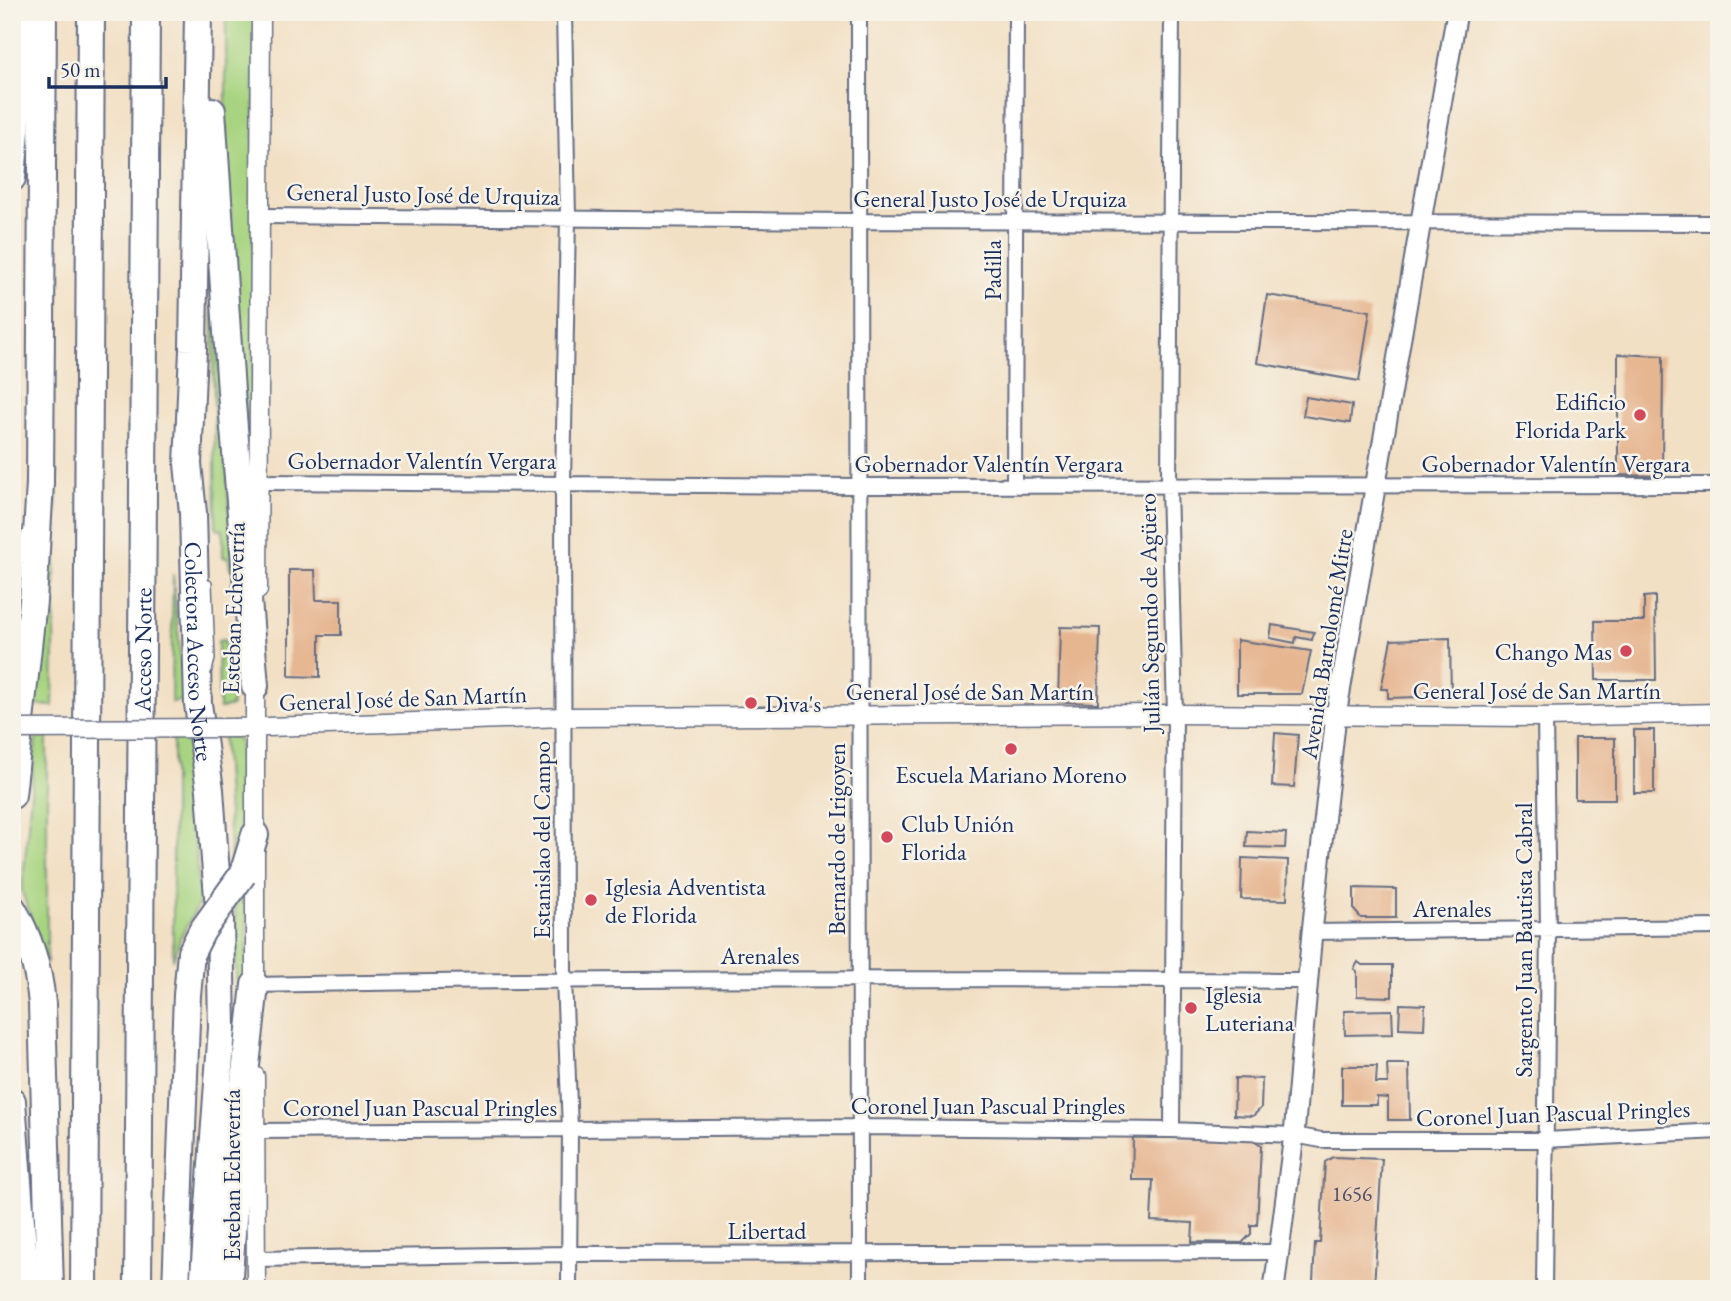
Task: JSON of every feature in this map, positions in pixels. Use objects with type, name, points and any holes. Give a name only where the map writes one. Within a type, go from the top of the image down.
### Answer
[{"type":"highway","points":[[12,178],[22,57],[32,12]]},
{"type":"highway","points":[[12,795],[33,601],[40,483],[43,12]]},
{"type":"highway","points":[[84,1289],[92,12]]},
{"type":"highway","name":"Acceso Norte","points":[[138,1289],[146,12]]},
{"type":"highway","name":"Colectora Acceso Norte","points":[[198,12],[193,351],[188,464],[198,704],[210,790],[220,920],[222,989],[219,1088],[203,1289]]},
{"type":"highway","points":[[206,12],[231,391],[255,685]]},
{"type":"highway","points":[[176,1289],[187,995],[191,953],[202,931],[243,874],[255,835]]},
{"type":"highway","points":[[15,913],[37,966],[43,1004],[50,1289]]},
{"type":"highway","points":[[228,1289],[240,1119],[255,985]]},
{"type":"highway","points":[[12,1101],[26,1289]]},
{"type":"main road","name":"Avenida Bartolomé Mitre","points":[[1274,1289],[1294,1135],[1312,932],[1336,715],[1423,223],[1457,12]]},
{"type":"street","name":"Esteban Echeverría","points":[[256,1289],[255,685],[260,482],[261,12]]},
{"type":"street","name":"Estanislao del Campo","points":[[564,12],[568,218],[563,484],[564,979],[570,1129],[569,1289]]},
{"type":"street","name":"Bernardo de Irigoyen","points":[[859,12],[860,1289]]},
{"type":"street","name":"Padilla","points":[[1014,486],[1016,12]]},
{"type":"street","name":"Julián Segundo de Agüero","points":[[1172,12],[1169,486],[1175,714],[1172,1130]]},
{"type":"street","name":"General Justo José de Urquiza","points":[[261,216],[858,221],[1719,223]]},
{"type":"street","name":"Gobernador Valentín Vergara","points":[[260,482],[858,486],[1719,485]]},
{"type":"street","name":"General José de San Martín","points":[[12,729],[236,728],[564,717],[1175,714],[1545,717],[1719,713]]},
{"type":"street","name":"Sargento Juan Bautista Cabral","points":[[1544,1289],[1548,930],[1545,717]]},
{"type":"street","name":"Arenales","points":[[1312,932],[1719,927]]},
{"type":"street","name":"Arenales","points":[[255,985],[858,977],[1308,981]]},
{"type":"street","name":"Coronel Juan Pascual Pringles","points":[[256,1131],[859,1127],[1172,1130],[1294,1135],[1321,1140],[1545,1140],[1719,1131]]},
{"type":"street","name":"Libertad","points":[[256,1259],[570,1254],[1279,1251]]},
{"type":"lane","points":[[188,464],[202,514]]},
{"type":"lane","points":[[198,704],[211,659],[208,581]]},
{"type":"green space","points":[[226,12],[255,12],[252,528],[226,148]]},
{"type":"green space","points":[[20,219],[16,480],[12,500],[12,245],[13,231]]},
{"type":"green space","points":[[212,269],[234,571],[230,568],[228,557],[223,557],[223,530],[216,528]]},
{"type":"green space","points":[[57,470],[53,706],[33,705],[45,626]]},
{"type":"green space","points":[[173,574],[184,700],[171,702]]},
{"type":"green space","points":[[224,640],[232,706],[219,709],[218,641]]},
{"type":"green space","points":[[233,734],[239,740],[240,749],[241,845],[231,861],[223,735]]},
{"type":"green space","points":[[173,736],[187,736],[200,902],[181,936],[173,960]]},
{"type":"green space","points":[[47,737],[47,964],[22,892],[36,738]]},
{"type":"green space","points":[[248,886],[246,975],[237,1049],[235,902]]},
{"type":"building","points":[[1267,295],[1370,311],[1359,381],[1257,363]]},
{"type":"building","name":"Edificio Florida Park","points":[[1618,354],[1663,356],[1662,476],[1618,475]]},
{"type":"building","points":[[1306,397],[1352,405],[1350,423],[1303,416]]},
{"type":"building","points":[[289,570],[315,570],[316,600],[341,600],[341,635],[320,635],[320,677],[289,676]]},
{"type":"building","name":"Chango Mas","points":[[1655,596],[1656,680],[1596,680],[1595,621],[1644,621],[1644,597]]},
{"type":"building","points":[[1272,625],[1314,632],[1312,640],[1296,637],[1295,643],[1270,638]]},
{"type":"building","points":[[1060,627],[1100,628],[1098,703],[1058,702]]},
{"type":"building","points":[[1450,638],[1451,696],[1388,698],[1388,689],[1381,689],[1391,640]]},
{"type":"building","points":[[1237,640],[1311,651],[1302,694],[1237,694]]},
{"type":"building","points":[[1634,730],[1654,730],[1654,793],[1634,793]]},
{"type":"building","points":[[1275,733],[1298,735],[1294,787],[1272,786]]},
{"type":"building","points":[[1575,738],[1615,738],[1615,799],[1575,799]]},
{"type":"building","points":[[1247,831],[1286,833],[1285,848],[1246,847]]},
{"type":"building","points":[[1242,858],[1288,860],[1287,900],[1241,899]]},
{"type":"building","points":[[1354,888],[1396,889],[1396,918],[1361,918],[1354,910]]},
{"type":"building","points":[[1358,962],[1362,965],[1392,965],[1392,997],[1357,996],[1357,971],[1354,969]]},
{"type":"building","points":[[1400,1004],[1425,1005],[1424,1029],[1399,1028]]},
{"type":"building","points":[[1392,1010],[1393,1034],[1345,1035],[1344,1011]]},
{"type":"building","points":[[1387,1064],[1409,1064],[1410,1120],[1388,1120],[1388,1098],[1377,1097],[1377,1105],[1342,1105],[1342,1066],[1377,1066],[1376,1083],[1388,1083]]},
{"type":"building","points":[[1235,1078],[1262,1079],[1261,1108],[1253,1116],[1234,1115]]},
{"type":"building","points":[[1133,1137],[1252,1140],[1261,1146],[1257,1225],[1251,1225],[1251,1234],[1242,1243],[1192,1242],[1193,1223],[1151,1221],[1153,1180],[1132,1180]]},
{"type":"building","points":[[1333,1157],[1382,1159],[1374,1287],[1313,1282],[1315,1243],[1320,1243],[1325,1162]]},
{"type":"place","name":"Edificio Florida Park","points":[[1640,415]]},
{"type":"place","name":"Chango Mas","points":[[1626,651]]},
{"type":"place","name":"Diva's","points":[[751,703]]},
{"type":"place","name":"Escuela Mariano Moreno","points":[[1011,749]]},
{"type":"place","name":"Club Unión Florida","points":[[887,837]]},
{"type":"place","name":"Iglesia Adventista de Florida","points":[[591,900]]},
{"type":"place","name":"Iglesia Luteriana","points":[[1191,1008]]}]
